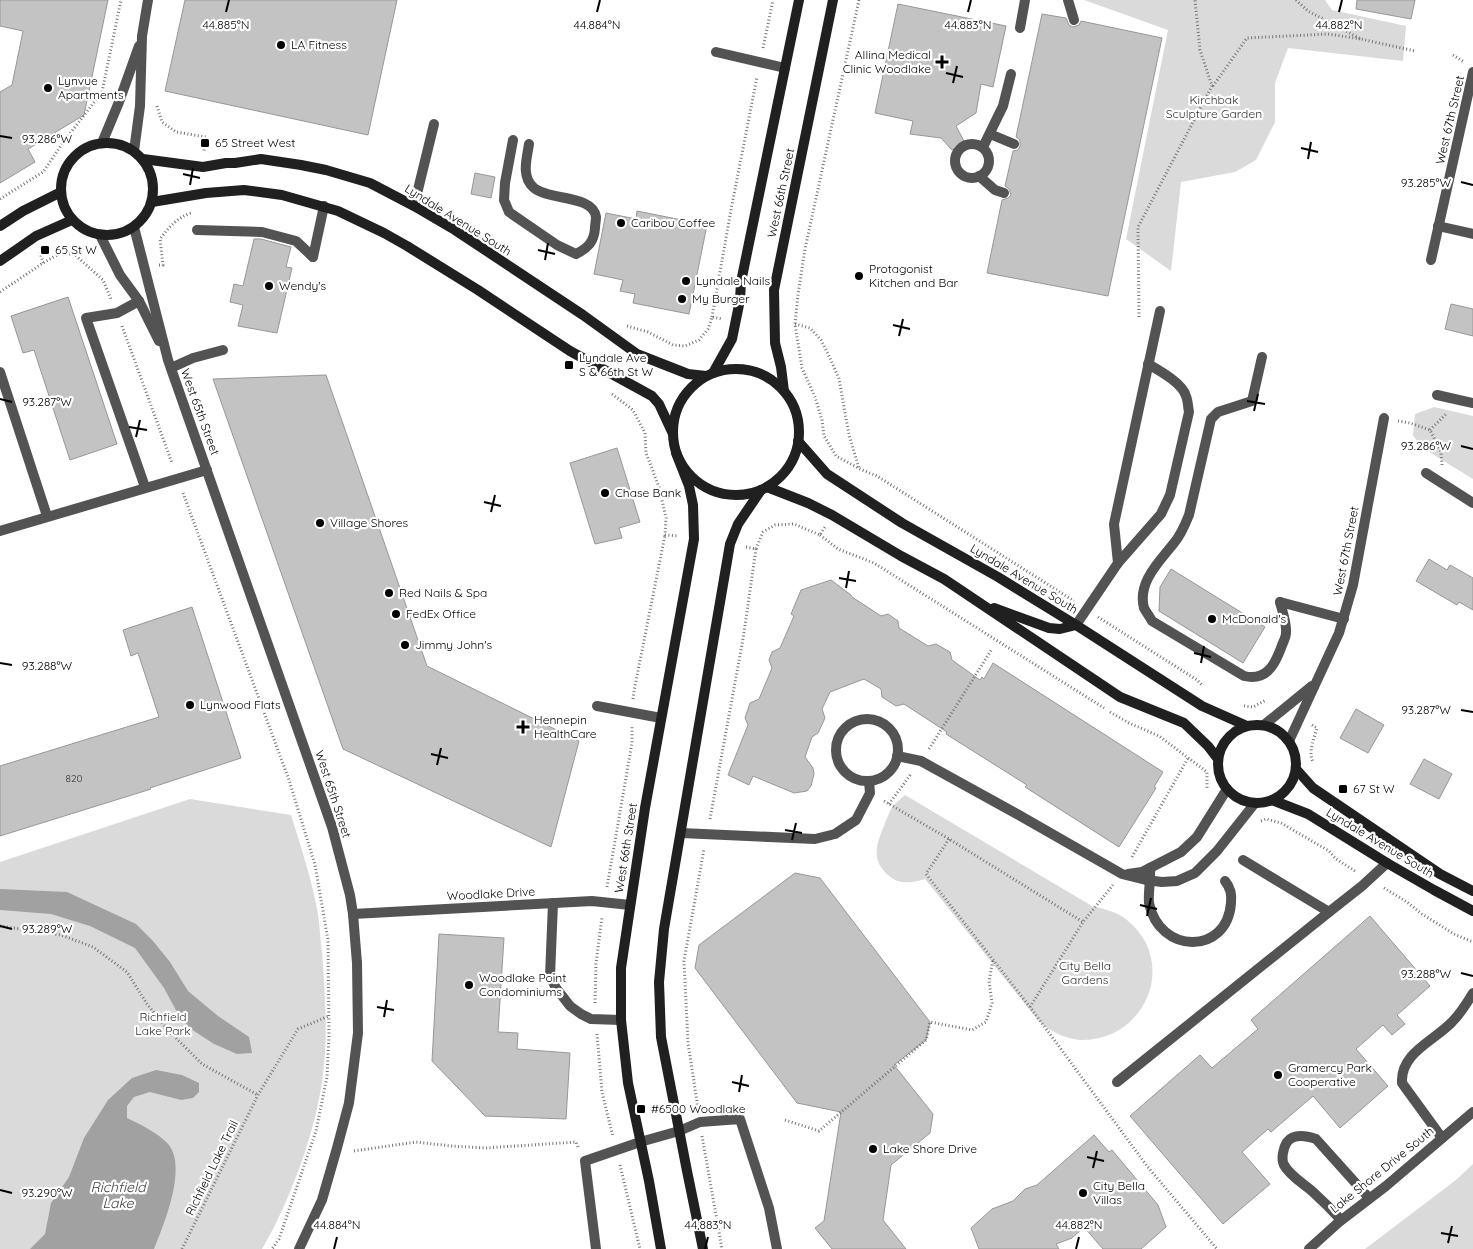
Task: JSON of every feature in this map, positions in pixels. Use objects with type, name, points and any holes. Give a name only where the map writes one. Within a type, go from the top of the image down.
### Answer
[{"type":"main road","name":"West 66th Street","points":[[709,375],[732,339],[740,300],[741,282],[799,0]]},
{"type":"main road","name":"West 66th Street","points":[[784,391],[775,343],[774,290],[833,0]]},
{"type":"main road","points":[[102,142],[89,146],[77,154],[68,165],[62,178],[61,192],[64,207],[72,220],[80,227],[100,235],[112,236],[134,227],[148,212],[152,202],[206,193],[244,190],[282,195],[324,206],[384,233],[407,246],[570,351],[652,396],[659,404],[673,434]]},
{"type":"main road","name":"Lyndale Avenue South","points":[[102,142],[119,144],[134,151],[143,158],[151,172],[154,186],[152,202]]},
{"type":"main road","name":"Lyndale Avenue South","points":[[143,158],[203,167],[261,159],[326,170],[370,183],[455,230],[583,315],[637,354],[688,374],[709,375]]},
{"type":"main road","points":[[0,226],[23,211],[61,192]]},
{"type":"main road","points":[[0,261],[36,236],[72,220]]},
{"type":"main road","points":[[732,369],[751,371],[764,375],[784,391],[794,406],[799,424],[798,441],[791,463],[776,481],[764,489],[741,495],[720,493],[702,485],[686,471],[676,453],[673,434],[675,416],[682,400],[692,386],[709,375],[732,369]]},
{"type":"main road","name":"Lyndale Avenue South","points":[[798,441],[827,474],[847,488],[902,523],[998,577],[1202,706],[1246,726],[1264,725]]},
{"type":"main road","name":"West 66th Street","points":[[661,1249],[628,1083],[621,1020],[621,968],[645,808],[694,539],[693,505],[690,486],[676,453]]},
{"type":"main road","points":[[764,489],[808,503],[944,579],[1120,697],[1184,723],[1208,746],[1218,759]]},
{"type":"main road","points":[[704,1249],[661,1037],[659,982],[664,929],[730,544],[738,524],[764,489]]},
{"type":"main road","points":[[972,598],[1049,628],[1060,629],[1076,625]]},
{"type":"main road","points":[[1264,725],[1274,728],[1289,742]]},
{"type":"main road","points":[[1246,726],[1228,738],[1221,748],[1218,759],[1218,770],[1221,780],[1235,796],[1255,803],[1272,800],[1283,793],[1291,782],[1296,769]]},
{"type":"main road","name":"Lyndale Avenue South","points":[[1289,742],[1296,759],[1296,769],[1313,788],[1440,874],[1473,890]]},
{"type":"main road","name":"Lyndale Avenue South","points":[[1272,800],[1308,814],[1387,863],[1473,911]]},
{"type":"street","points":[[134,151],[140,106],[142,36],[148,0]]},
{"type":"street","points":[[1020,28],[1025,0]]},
{"type":"street","points":[[1068,0],[1074,20]]},
{"type":"street","points":[[102,142],[119,102],[142,36]]},
{"type":"street","points":[[716,52],[785,68]]},
{"type":"street","name":"West 67th Street","points":[[1431,260],[1473,72]]},
{"type":"street","points":[[983,147],[1003,106],[1011,74]]},
{"type":"street","points":[[414,206],[434,124]]},
{"type":"street","points":[[990,134],[1014,144]]},
{"type":"street","points":[[512,140],[504,200],[509,212],[557,245],[576,254],[588,248],[594,233],[596,217],[593,208],[587,204],[533,188],[525,175],[529,144]]},
{"type":"street","points":[[973,143],[983,147],[987,152],[989,163],[987,169],[979,176],[968,178],[962,175],[955,166],[955,155],[962,146],[967,144],[973,143]]},
{"type":"street","points":[[979,176],[995,190],[1004,193]]},
{"type":"street","points":[[197,230],[262,232],[296,241],[313,257],[324,206]]},
{"type":"street","points":[[1438,226],[1473,234]]},
{"type":"street","name":"West 65th Street","points":[[134,227],[170,364],[332,826],[353,914],[357,963],[358,1033],[349,1103],[322,1200],[299,1249]]},
{"type":"street","name":"West 65th Street","points":[[100,235],[120,275],[139,301],[170,364]]},
{"type":"street","points":[[139,301],[117,313],[86,318],[145,487]]},
{"type":"street","points":[[1118,563],[1114,524],[1160,312]]},
{"type":"street","points":[[170,364],[223,350]]},
{"type":"street","points":[[1262,357],[1252,401],[1218,412],[1211,418],[1185,527],[1176,542],[1152,571],[1143,598],[1144,609],[1152,621],[1244,676],[1252,678],[1261,676],[1269,670],[1277,658],[1286,634],[1285,620],[1280,602],[1344,619]]},
{"type":"street","points":[[1076,625],[1118,563],[1161,514],[1170,495],[1189,412],[1188,403],[1186,393],[1166,374],[1148,364]]},
{"type":"street","points":[[0,372],[47,516]]},
{"type":"street","points":[[1438,395],[1473,402]]},
{"type":"street","name":"West 67th Street","points":[[1289,742],[1340,632],[1344,619],[1353,584],[1384,418]]},
{"type":"street","points":[[0,531],[208,470]]},
{"type":"street","points":[[1426,473],[1473,503]]},
{"type":"street","name":"West 67th Street","points":[[1264,725],[1315,684]]},
{"type":"street","points":[[597,706],[661,718]]},
{"type":"street","points":[[870,718],[880,721],[888,727],[898,746],[897,756],[893,766],[887,773],[878,778],[859,780],[842,769],[836,750],[837,740],[842,731],[850,724],[870,718]]},
{"type":"street","points":[[897,756],[921,761],[1122,874],[1151,881],[1176,881],[1195,873],[1217,852],[1255,803]]},
{"type":"street","points":[[681,833],[815,839],[835,834],[856,820],[870,793],[869,780]]},
{"type":"street","points":[[1122,874],[1142,872],[1180,852],[1197,837],[1227,789]]},
{"type":"street","points":[[1243,860],[1329,912]]},
{"type":"street","points":[[1117,1082],[1329,912],[1387,863]]},
{"type":"street","points":[[1150,868],[1149,902],[1154,917],[1162,929],[1178,940],[1202,941],[1218,933],[1227,920],[1232,900],[1226,881]]},
{"type":"street","name":"Woodlake Drive","points":[[353,914],[592,901],[630,905]]},
{"type":"street","points":[[553,903],[550,976],[556,988],[570,1006],[580,1014],[591,1019],[621,1020]]},
{"type":"street","points":[[1442,1138],[1402,1083],[1401,1074],[1405,1064],[1414,1053],[1452,1022],[1473,993]]},
{"type":"street","name":"Lake Shore Drive South","points":[[1309,1249],[1341,1220],[1386,1186],[1473,1112]]},
{"type":"street","points":[[596,1249],[585,1161],[679,1131],[700,1122],[740,1119],[769,1208],[777,1249]]},
{"type":"street","points":[[1341,1220],[1287,1169],[1283,1162],[1283,1151],[1287,1141],[1294,1137],[1305,1136],[1316,1139],[1369,1198]]},
{"type":"path","points":[[0,199],[43,172],[102,92],[121,0]]},
{"type":"path","points":[[648,332],[673,345],[686,346],[699,340],[708,329],[712,317],[731,210],[773,0]]},
{"type":"path","points":[[859,0],[805,249],[795,324],[802,368],[815,397],[822,420],[824,436],[836,456],[877,476],[1197,680],[1208,691]]},
{"type":"path","points":[[1195,0],[1200,50],[1212,86]]},
{"type":"path","points":[[1296,0],[1308,11],[1361,40]]},
{"type":"path","points":[[1139,317],[1138,227],[1212,86],[1247,38],[1328,34],[1415,51]]},
{"type":"path","points":[[157,106],[162,122],[176,132],[206,138],[204,142]]},
{"type":"path","points":[[152,266],[163,265],[160,239],[172,224],[183,216],[197,211]]},
{"type":"path","points":[[0,292],[59,254],[74,254],[103,280],[117,313],[289,780],[315,865],[328,940],[329,1016],[327,1077],[316,1130],[279,1239],[272,1249]]},
{"type":"path","points":[[712,317],[736,320]]},
{"type":"path","points":[[795,324],[810,328],[821,340],[839,379],[848,435],[860,468]]},
{"type":"path","points":[[615,397],[633,410],[645,433],[646,453],[659,486],[666,518],[665,535],[677,536]]},
{"type":"path","points":[[1430,430],[1446,415],[1457,399]]},
{"type":"path","points":[[1384,418],[1410,423],[1430,430],[1441,452],[1443,483]]},
{"type":"path","points":[[722,1249],[688,1043],[684,961],[743,639],[756,549],[763,532],[775,525],[794,524],[820,535],[838,549],[874,563],[1129,724],[1159,736],[1208,772],[1206,794]]},
{"type":"path","points":[[820,535],[826,524]]},
{"type":"path","points":[[745,547],[756,549]]},
{"type":"path","points":[[889,804],[921,761],[992,649]]},
{"type":"path","points":[[1239,705],[1253,707],[1268,699]]},
{"type":"path","points":[[1311,724],[1317,728],[1311,749],[1311,759],[1314,764]]},
{"type":"path","points":[[870,793],[949,839],[1082,922]]},
{"type":"path","points":[[1259,822],[1266,819],[1280,823],[1329,851],[1336,859],[1407,902],[1446,929],[1473,942]]},
{"type":"path","points":[[949,839],[926,874],[1030,1007],[1147,1166],[1216,1249]]},
{"type":"path","points":[[0,926],[61,935],[93,946],[126,972],[147,1004],[168,1030],[202,1064],[258,1095]]},
{"type":"path","points":[[785,1120],[819,1131],[926,1040],[930,1022],[972,1030],[986,1022],[992,1003],[989,981],[993,959]]},
{"type":"path","name":"Richfield Lake Trail","points":[[182,1249],[258,1095],[298,1029],[329,1016]]},
{"type":"path","points":[[354,1151],[416,1142],[486,1148],[576,1142],[585,1161]]},
{"type":"green space","name":"Kirchbak Sculpture Garden","points":[[1084,0],[1325,0],[1332,10],[1406,26],[1403,61],[1288,48],[1275,83],[1275,122],[1256,160],[1235,172],[1181,182],[1171,271],[1126,239],[1168,30]]},
{"type":"green space","points":[[1434,407],[1473,416],[1473,479],[1421,447],[1413,435],[1415,414]]},
{"type":"green space","name":"City Bella Gardens","points":[[905,795],[1092,906],[1115,913],[1127,920],[1142,937],[1151,956],[1152,976],[1148,995],[1138,1012],[1124,1027],[1105,1036],[1083,1040],[1072,1039],[1051,1030],[1035,1017],[925,879],[901,882],[888,875],[879,864],[877,846],[892,807]]},
{"type":"green space","name":"Richfield Lake Park","points":[[190,799],[291,815],[316,901],[325,997],[326,1029],[323,1074],[315,1118],[292,1187],[262,1249],[0,1249],[0,862]]},
{"type":"green space","points":[[1473,1164],[1473,1249],[1365,1249],[1456,1180]]},
{"type":"water","points":[[0,889],[67,892],[136,924],[170,962],[188,991],[218,1016],[249,1037],[252,1053],[237,1054],[214,1044],[191,1029],[178,1014],[164,988],[135,948],[90,926],[51,914],[0,910]]},
{"type":"water","name":"Richfield Lake","points":[[156,1070],[182,1075],[199,1083],[199,1092],[193,1098],[181,1100],[150,1092],[134,1097],[127,1106],[127,1118],[144,1126],[160,1137],[169,1145],[174,1155],[176,1168],[172,1197],[154,1249],[30,1249],[45,1234],[51,1203],[69,1177],[84,1138],[108,1100],[132,1078]]},
{"type":"building","name":"Lynvue Apartments","points":[[0,0],[108,0],[84,115],[28,149],[35,162],[0,183],[0,92],[12,85],[23,31],[0,26]]},
{"type":"building","name":"LA Fitness","points":[[185,0],[397,0],[368,135],[165,91]]},
{"type":"building","points":[[1357,0],[1415,0],[1411,19],[1356,9]]},
{"type":"building","points":[[898,4],[1006,26],[993,87],[981,84],[976,113],[956,126],[965,143],[952,150],[941,138],[910,134],[913,121],[875,113]]},
{"type":"building","points":[[1042,14],[1066,18],[1069,25],[1073,27],[1079,25],[1081,21],[1162,38],[1108,296],[987,273],[1002,200],[1011,195],[1009,189],[1005,186],[1013,151],[1018,150],[1020,146],[1020,140],[1016,137]]},
{"type":"building","points":[[475,173],[495,177],[491,198],[471,194]]},
{"type":"building","points":[[637,211],[707,225],[689,314],[633,303],[635,294],[620,291],[623,280],[594,274],[606,213],[636,219]]},
{"type":"building","name":"Wendy's","points":[[254,239],[291,247],[286,267],[292,268],[277,333],[238,326],[243,305],[230,302],[234,284],[243,286]]},
{"type":"building","points":[[68,297],[117,444],[70,460],[34,350],[23,353],[11,316]]},
{"type":"building","points":[[1451,304],[1473,309],[1473,336],[1445,329]]},
{"type":"building","name":"Village Shores","points":[[326,375],[427,666],[579,741],[551,847],[343,749],[213,379]]},
{"type":"building","name":"Chase Bank","points":[[617,448],[640,522],[619,528],[622,538],[595,544],[570,463]]},
{"type":"building","points":[[1429,559],[1447,570],[1450,565],[1473,578],[1473,610],[1459,602],[1457,605],[1416,581]]},
{"type":"building","name":"McDonald's","points":[[1171,569],[1265,627],[1243,663],[1159,611],[1160,587]]},
{"type":"building","points":[[831,580],[852,597],[881,616],[888,614],[898,621],[899,628],[928,646],[936,644],[950,652],[952,660],[980,680],[982,677],[984,679],[993,663],[1163,772],[1154,787],[1156,788],[1119,847],[1025,787],[1027,785],[946,734],[947,732],[904,704],[896,706],[882,697],[881,689],[864,679],[830,692],[822,709],[825,718],[818,733],[812,737],[805,757],[813,768],[814,774],[811,786],[807,791],[794,793],[753,776],[749,785],[728,775],[748,725],[745,718],[750,703],[759,699],[772,668],[769,660],[772,652],[780,648],[794,616],[791,614],[801,590]]},
{"type":"building","points":[[192,607],[241,758],[151,789],[0,836],[0,766],[159,717],[138,653],[131,656],[123,630]]},
{"type":"building","points":[[1356,709],[1384,725],[1368,753],[1340,738]]},
{"type":"building","points":[[1424,759],[1452,774],[1439,799],[1410,784]]},
{"type":"building","points":[[795,873],[820,878],[930,1022],[926,1040],[894,1065],[933,1114],[930,1133],[891,1165],[883,1220],[906,1249],[832,1249],[815,1228],[824,1221],[841,1112],[797,1103],[695,968],[699,945]]},
{"type":"building","name":"Gramercy Park Cooperative","points":[[1370,916],[1430,986],[1397,1015],[1405,1024],[1392,1035],[1383,1025],[1356,1049],[1388,1086],[1340,1128],[1313,1096],[1271,1132],[1268,1129],[1242,1152],[1270,1184],[1223,1224],[1130,1116],[1200,1055],[1212,1068],[1258,1029],[1251,1020]]},
{"type":"building","name":"Woodlake Point Condominiums","points":[[439,934],[504,938],[498,1032],[518,1033],[517,1049],[570,1053],[566,1119],[485,1116],[432,1061]]},
{"type":"building","name":"City Bella Villas","points":[[1094,1135],[1109,1152],[1112,1150],[1158,1205],[1166,1227],[1141,1249],[1103,1249],[1084,1227],[1072,1238],[1056,1244],[1059,1249],[979,1249],[971,1228],[992,1209],[1013,1201],[1025,1189],[1037,1185]]},
{"type":"place","name":"LA Fitness","points":[[281,45]]},
{"type":"place","name":"Allina Medical Clinic Woodlake","points":[[942,62]]},
{"type":"place","name":"Lynvue Apartments","points":[[48,88]]},
{"type":"place","name":"65 Street West","points":[[205,143]]},
{"type":"place","name":"Caribou Coffee","points":[[621,223]]},
{"type":"place","name":"65 St W","points":[[45,250]]},
{"type":"place","name":"Protagonist Kitchen and Bar","points":[[859,276]]},
{"type":"place","name":"Lyndale Nails","points":[[686,281]]},
{"type":"place","name":"Wendy's","points":[[269,286]]},
{"type":"place","name":"My Burger","points":[[682,299]]},
{"type":"place","name":"Lyndale Ave S & 66th St W","points":[[569,365]]},
{"type":"place","name":"Chase Bank","points":[[605,493]]},
{"type":"place","name":"Village Shores","points":[[320,523]]},
{"type":"place","name":"Red Nails & Spa","points":[[389,593]]},
{"type":"place","name":"FedEx Office","points":[[396,614]]},
{"type":"place","name":"McDonald's","points":[[1212,619]]},
{"type":"place","name":"Jimmy John's","points":[[405,645]]},
{"type":"place","name":"Lynwood Flats","points":[[190,705]]},
{"type":"place","name":"Hennepin HealthCare","points":[[523,727]]},
{"type":"place","name":"67 St W","points":[[1343,789]]},
{"type":"place","name":"Woodlake Point Condominiums","points":[[469,985]]},
{"type":"place","name":"Gramercy Park Cooperative","points":[[1278,1075]]},
{"type":"place","name":"#6500 Woodlake","points":[[641,1109]]},
{"type":"place","name":"Lake Shore Drive","points":[[873,1149]]},
{"type":"place","name":"City Bella Villas","points":[[1083,1193]]}]
